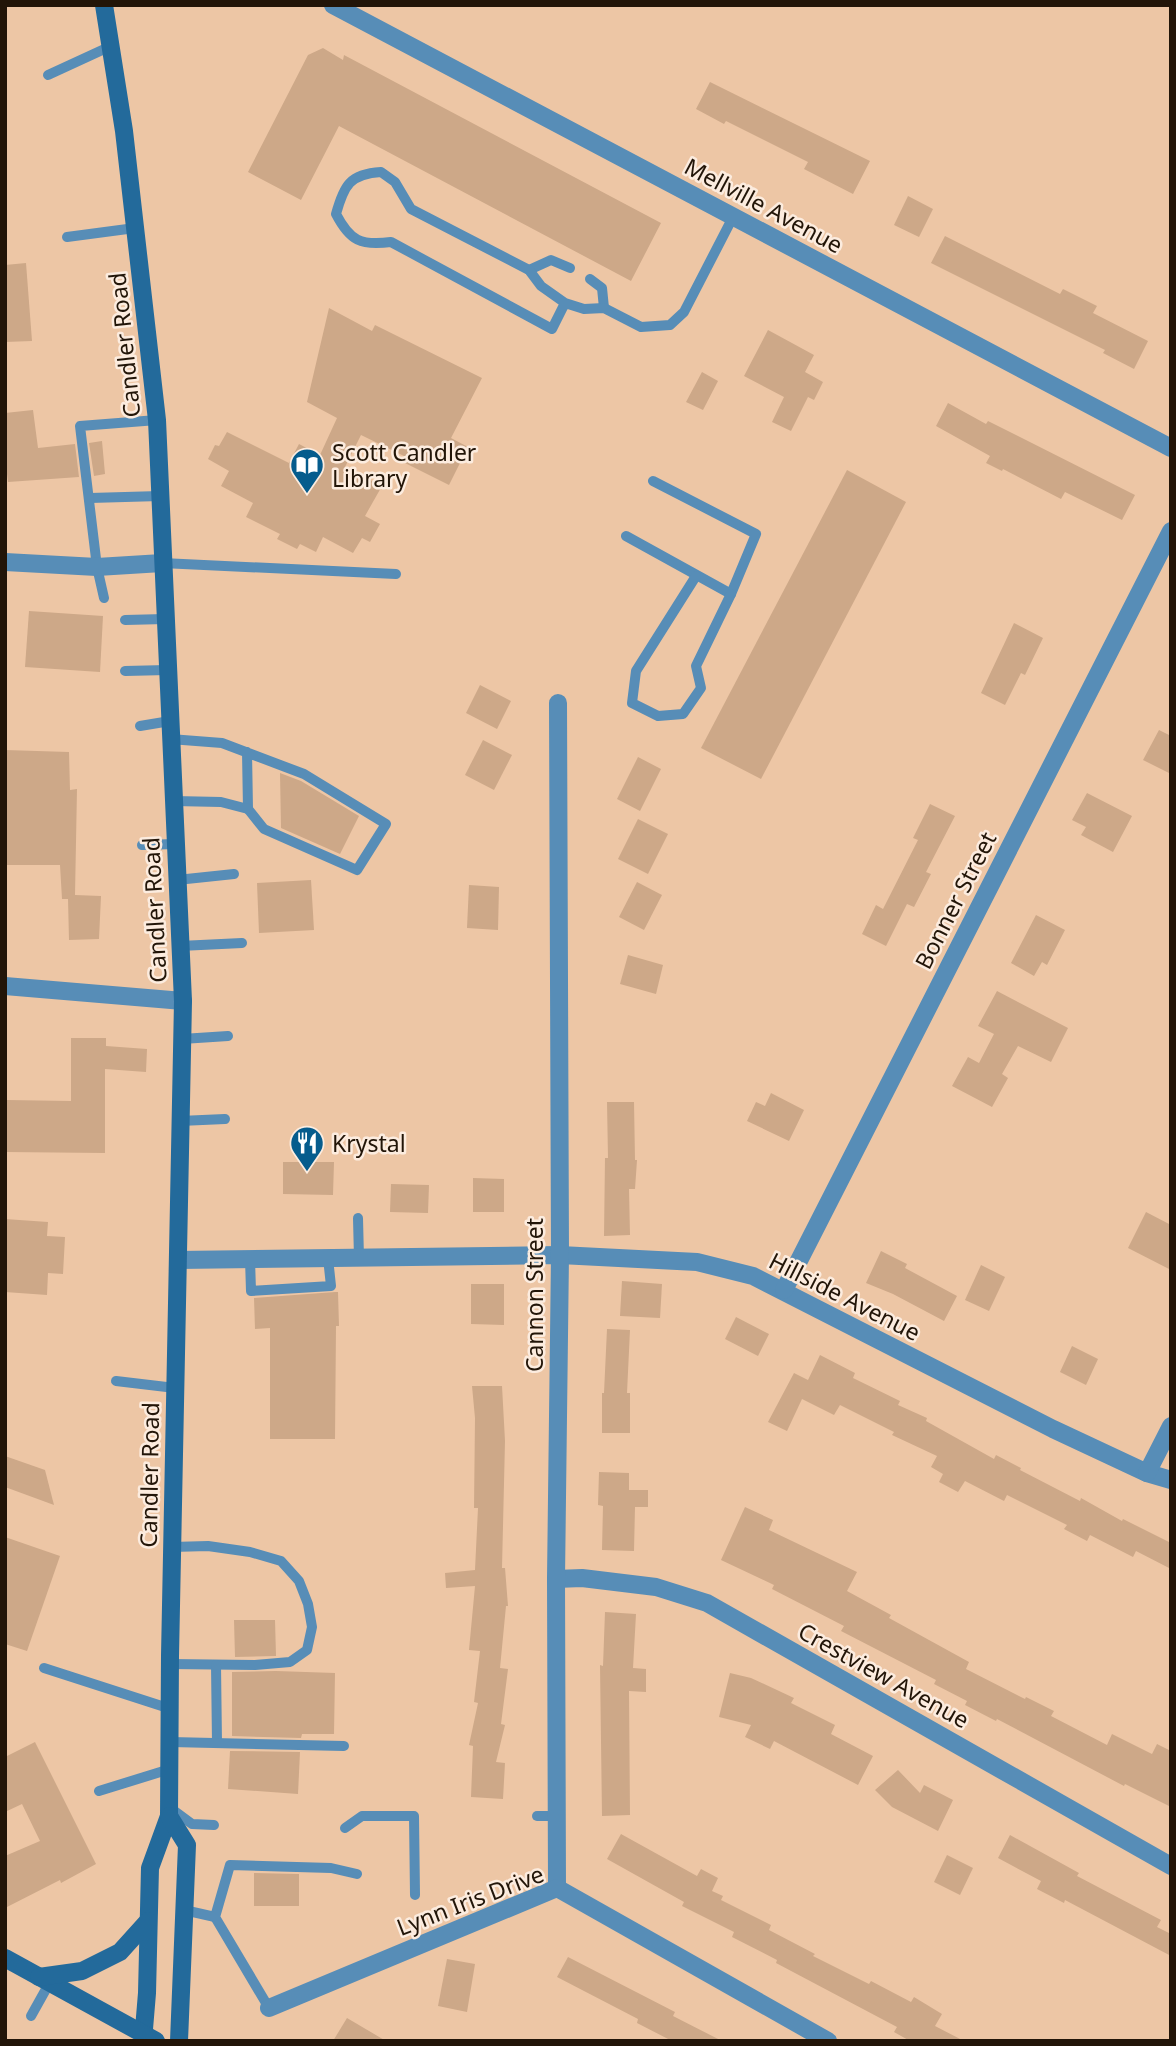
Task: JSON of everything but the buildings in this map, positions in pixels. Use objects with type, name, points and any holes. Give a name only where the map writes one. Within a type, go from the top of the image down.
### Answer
[{"type":"main road","name":"Candler Road","points":[[104,5],[124,131],[157,420],[183,1001],[169,1811],[150,1868],[148,2038]]},
{"type":"main road","points":[[169,1811],[187,1845],[179,2041]]},
{"type":"main road","points":[[45,1980],[82,1971],[120,1952],[148,1922]]},
{"type":"main road","points":[[5,1958],[148,2038]]},
{"type":"street","name":"Mellville Avenue","points":[[334,5],[1171,448]]},
{"type":"street","name":"Bonner Street","points":[[784,1290],[1171,531]]},
{"type":"street","points":[[5,562],[97,567],[162,563]]},
{"type":"street","name":"Cannon Street","points":[[557,1888],[556,1579],[560,1255],[558,703]]},
{"type":"street","points":[[5,986],[183,1001]]},
{"type":"street","name":"Hillside Avenue","points":[[178,1260],[560,1255],[697,1262],[753,1276],[784,1290],[896,1350],[1147,1473],[1171,1480]]},
{"type":"street","points":[[1147,1473],[1171,1426]]},
{"type":"street","name":"Crestview Avenue","points":[[556,1579],[582,1578],[656,1587],[706,1603],[1171,1866]]},
{"type":"street","name":"Lynn Iris Drive","points":[[269,2008],[361,1965],[557,1888],[828,2041]]},
{"type":"lane","points":[[48,75],[111,46]]},
{"type":"lane","points":[[565,303],[552,330],[391,242],[370,244],[356,240],[342,226],[336,214],[348,183],[362,173],[381,172],[395,182],[411,209],[529,270],[541,286],[565,303],[584,309],[604,308],[641,327],[670,325],[684,312],[733,217]]},
{"type":"lane","points":[[67,237],[135,228]]},
{"type":"lane","points":[[529,270],[551,260],[570,268]]},
{"type":"lane","points":[[590,279],[602,288],[604,308]]},
{"type":"lane","points":[[104,598],[97,567],[80,426],[157,420]]},
{"type":"lane","points":[[653,481],[756,534],[696,666],[701,688],[683,714],[658,716],[632,703],[636,671],[696,576]]},
{"type":"lane","points":[[90,498],[160,496]]},
{"type":"lane","points":[[626,536],[731,594]]},
{"type":"lane","points":[[162,563],[396,574]]},
{"type":"lane","points":[[125,620],[165,619]]},
{"type":"lane","points":[[125,671],[167,670]]},
{"type":"lane","points":[[141,726],[170,721]]},
{"type":"lane","points":[[170,739],[222,743],[303,774],[386,824],[357,870],[264,829],[248,809],[221,802],[174,801]]},
{"type":"lane","points":[[247,752],[248,809]]},
{"type":"lane","points":[[142,845],[175,844]]},
{"type":"lane","points":[[177,880],[234,874]]},
{"type":"lane","points":[[180,946],[242,943]]},
{"type":"lane","points":[[182,1039],[229,1036]]},
{"type":"lane","points":[[180,1121],[225,1119]]},
{"type":"lane","points":[[358,1218],[359,1258]]},
{"type":"lane","points":[[250,1259],[251,1291],[331,1286],[328,1258]]},
{"type":"lane","points":[[116,1381],[175,1388]]},
{"type":"lane","points":[[170,1664],[290,1662],[307,1650],[312,1628],[308,1604],[299,1580],[281,1561],[250,1552],[208,1546],[172,1547]]},
{"type":"lane","points":[[216,1665],[217,1743]]},
{"type":"lane","points":[[44,1668],[171,1709]]},
{"type":"lane","points":[[171,1742],[344,1746]]},
{"type":"lane","points":[[99,1791],[170,1769]]},
{"type":"lane","points":[[169,1811],[192,1824],[214,1825]]},
{"type":"lane","points":[[345,1828],[362,1816],[414,1816],[415,1895]]},
{"type":"lane","points":[[537,1816],[558,1816]]},
{"type":"lane","points":[[215,1917],[230,1865],[331,1868],[357,1874]]},
{"type":"lane","points":[[184,1910],[215,1917],[269,2008]]},
{"type":"lane","points":[[31,2016],[45,1980]]},
{"type":"place","name":"Scott Candler Library","points":[[307,495]]},
{"type":"place","name":"Krystal","points":[[307,1173]]}]
